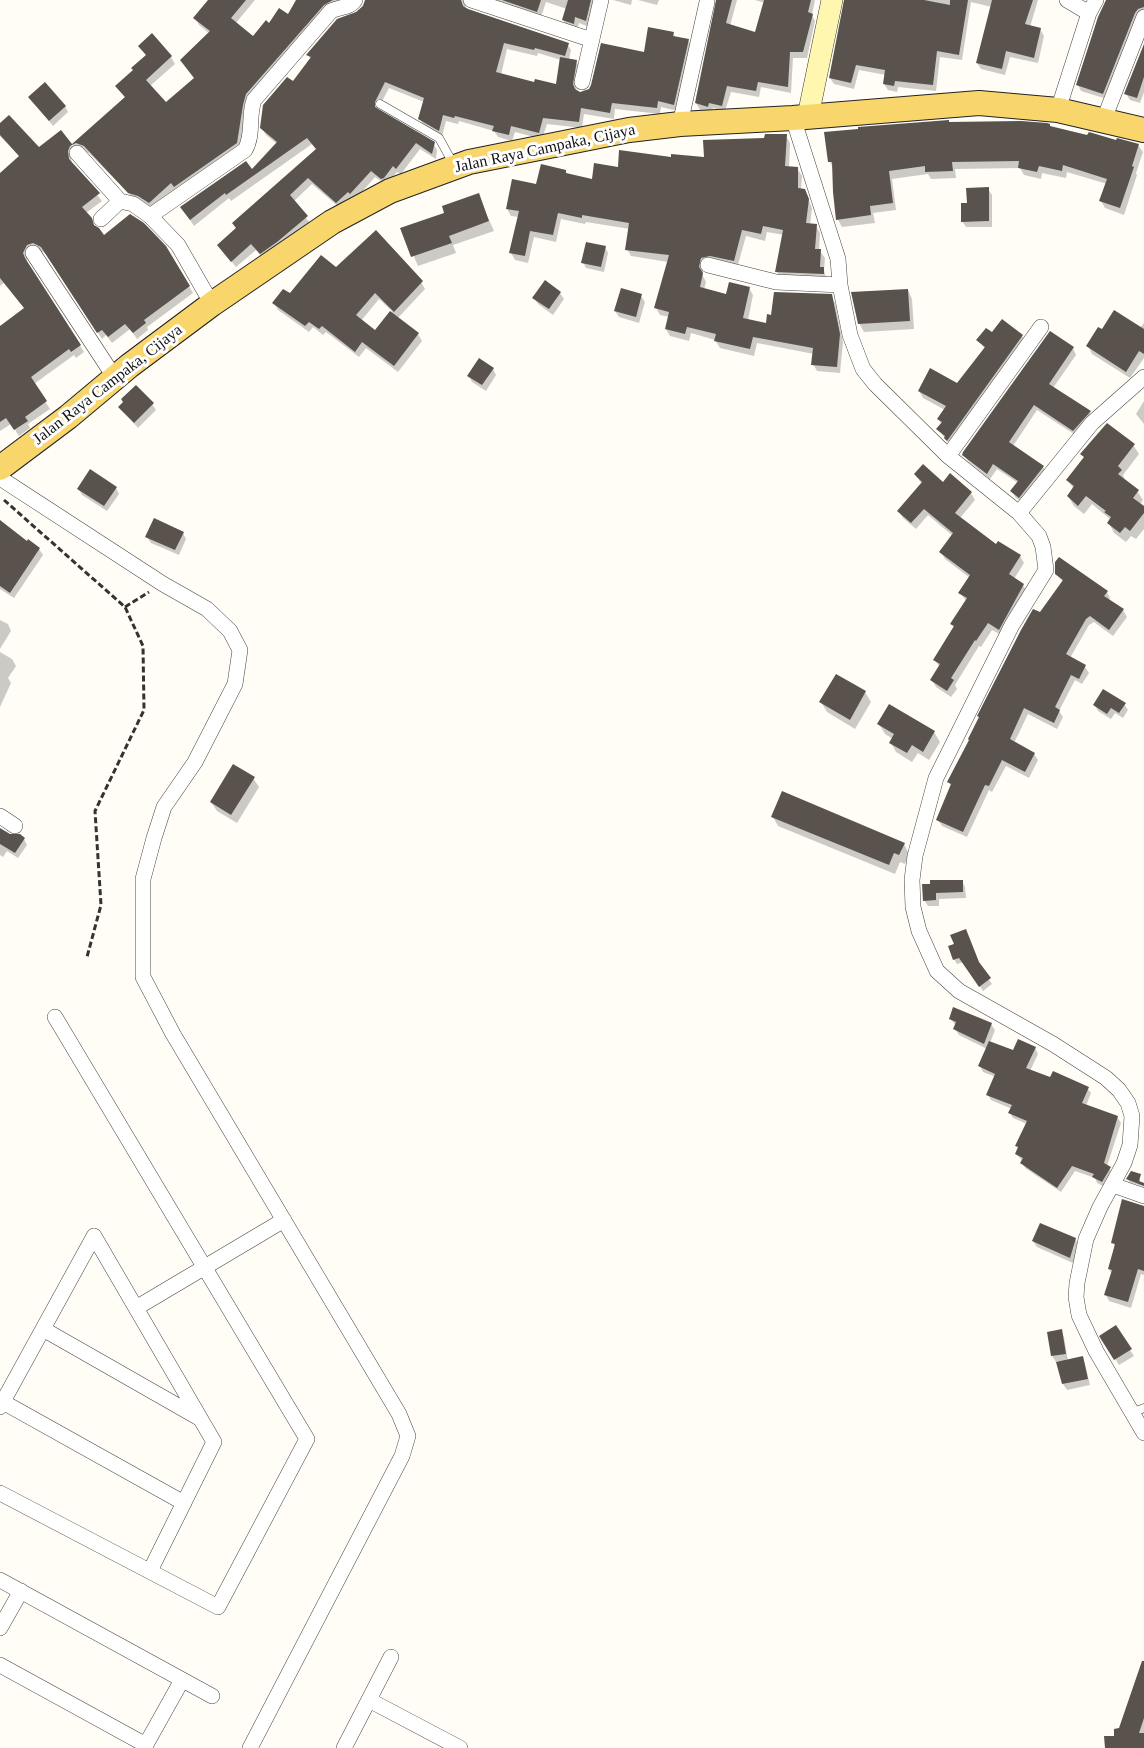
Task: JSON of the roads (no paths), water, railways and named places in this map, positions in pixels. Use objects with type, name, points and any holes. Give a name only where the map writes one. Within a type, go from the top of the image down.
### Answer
[{"type":"main road","name":"Jalan Raya Campaka, Cijaya","points":[[1,467],[212,304],[297,245],[369,201],[455,166],[546,145],[629,130],[680,124],[979,103],[1058,110],[1144,130]]},
{"type":"street","points":[[150,216],[245,150],[250,137],[251,109],[254,100],[331,11],[350,5],[355,0]]},
{"type":"street","points":[[582,82],[601,0]]},
{"type":"street","points":[[832,0],[800,117],[838,259],[840,285],[850,335],[863,369],[875,384],[948,456],[1019,513],[1039,536],[1046,570],[1012,625],[936,778],[915,856],[912,880],[913,907],[928,956],[937,971],[959,991],[1053,1044],[1106,1078],[1119,1090],[1128,1103],[1132,1116],[1132,1131],[1124,1163],[1086,1239],[1076,1297],[1079,1314],[1096,1351],[1138,1410],[1144,1433]]},
{"type":"street","points":[[1058,110],[1092,7],[1067,0]]},
{"type":"street","points":[[475,1],[592,40]]},
{"type":"street","points":[[680,124],[707,2]]},
{"type":"street","points":[[1104,119],[1144,17]]},
{"type":"street","points":[[77,153],[120,201],[133,204],[150,216],[178,245],[212,304]]},
{"type":"street","points":[[101,219],[120,201]]},
{"type":"street","points":[[33,253],[116,378]]},
{"type":"street","points":[[708,265],[776,282],[840,285]]},
{"type":"street","points":[[948,456],[1041,327]]},
{"type":"street","points":[[1019,513],[1092,423],[1144,377]]},
{"type":"street","points":[[1,467],[163,584],[207,609],[230,631],[240,650],[235,684],[195,762],[164,807],[154,838],[143,879],[143,977],[173,1034],[399,1414],[408,1436],[402,1456],[250,1748]]},
{"type":"street","points":[[0,816],[15,826]]},
{"type":"street","points":[[0,1493],[218,1607],[307,1439],[55,1017]]},
{"type":"street","points":[[1113,1185],[1144,1196]]},
{"type":"street","points":[[136,1308],[284,1220]]},
{"type":"street","points":[[150,1571],[184,1503],[214,1442],[94,1236],[1,1405],[184,1503]]},
{"type":"street","points":[[43,1329],[200,1419]]},
{"type":"street","points":[[0,1580],[212,1696]]},
{"type":"street","points":[[0,1628],[21,1591]]},
{"type":"street","points":[[345,1748],[391,1657]]},
{"type":"street","points":[[0,1665],[145,1747],[182,1680]]},
{"type":"street","points":[[369,1700],[460,1748]]},
{"type":"lane","points":[[380,104],[439,138],[455,166]]}]
